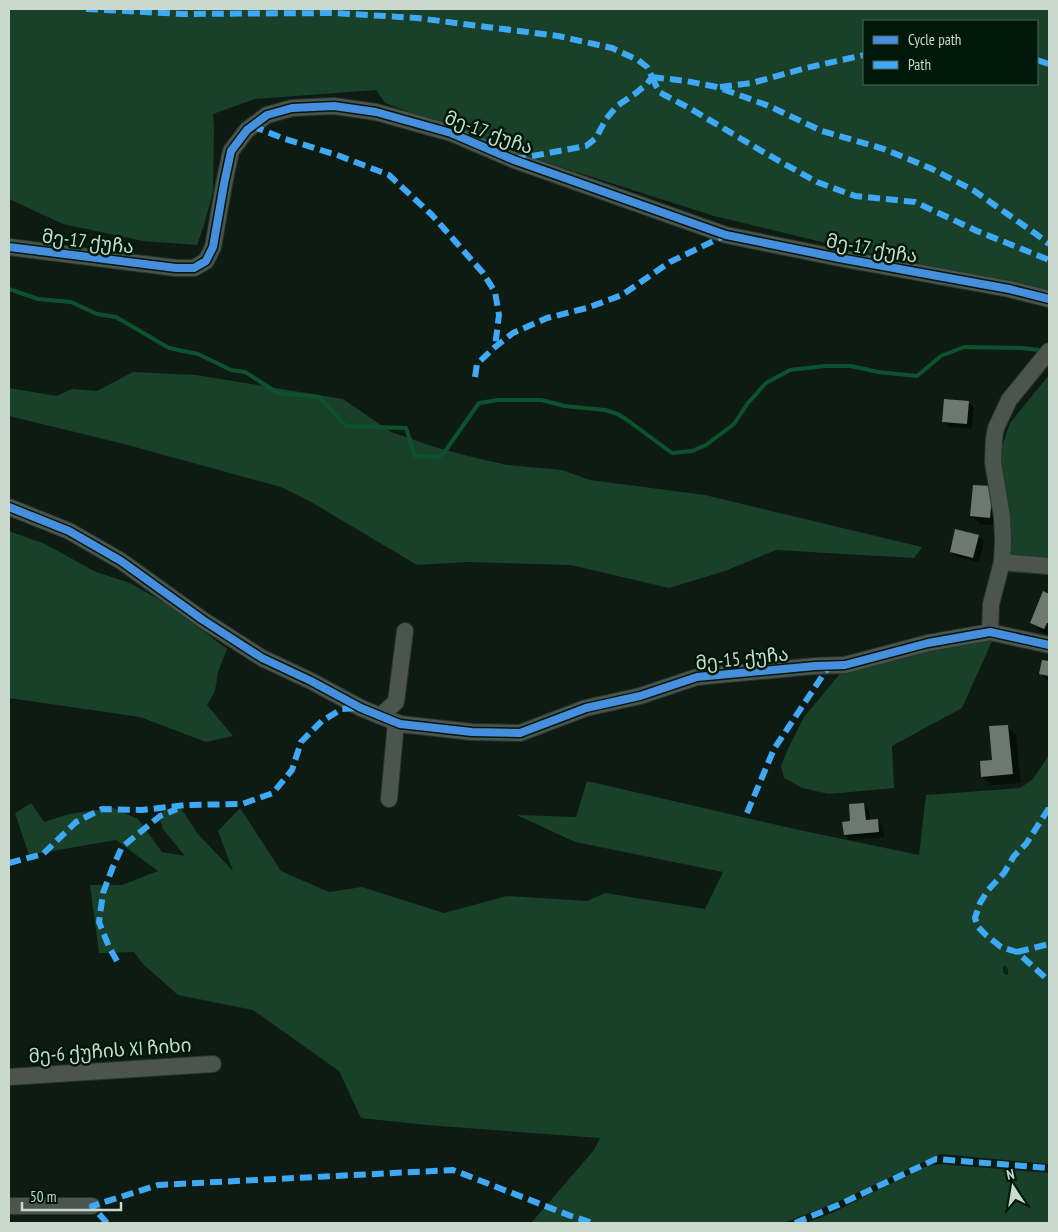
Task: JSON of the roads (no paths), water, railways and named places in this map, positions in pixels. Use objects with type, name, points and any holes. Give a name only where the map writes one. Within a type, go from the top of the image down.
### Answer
[{"type":"street","name":"მე-17 ქუჩა","points":[[9,247],[176,268],[194,268],[206,261],[213,247],[232,151],[247,130],[267,116],[292,108],[334,106],[376,112],[451,133],[514,160],[726,235],[1049,299]]},
{"type":"street","points":[[1049,351],[1009,400],[996,428],[993,462],[1002,517],[1003,541],[1002,562],[991,604],[990,632],[1049,645]]},
{"type":"street","name":"მე-15 ქუჩა","points":[[9,507],[69,531],[121,561],[203,620],[262,658],[311,681],[361,708],[400,724],[472,732],[520,733],[586,708],[640,696],[697,677],[845,665],[928,644],[990,632]]},
{"type":"street","points":[[1002,562],[1049,566]]},
{"type":"street","points":[[380,716],[396,702],[405,631]]},
{"type":"street","points":[[389,799],[396,722]]},
{"type":"street","name":"მე-6 ქუჩის XI ჩიხი","points":[[9,1077],[213,1064]]},
{"type":"street","points":[[9,1206],[92,1206]]},
{"type":"waterway","points":[[9,289],[38,299],[71,302],[97,314],[116,317],[169,348],[198,354],[231,370],[245,372],[278,393],[319,397],[346,426],[406,428],[415,456],[439,457],[479,403],[498,400],[541,400],[565,406],[605,410],[618,414],[672,453],[692,451],[706,445],[734,424],[748,403],[766,383],[790,370],[825,366],[851,366],[878,372],[917,376],[941,356],[964,347],[1039,350]]}]
